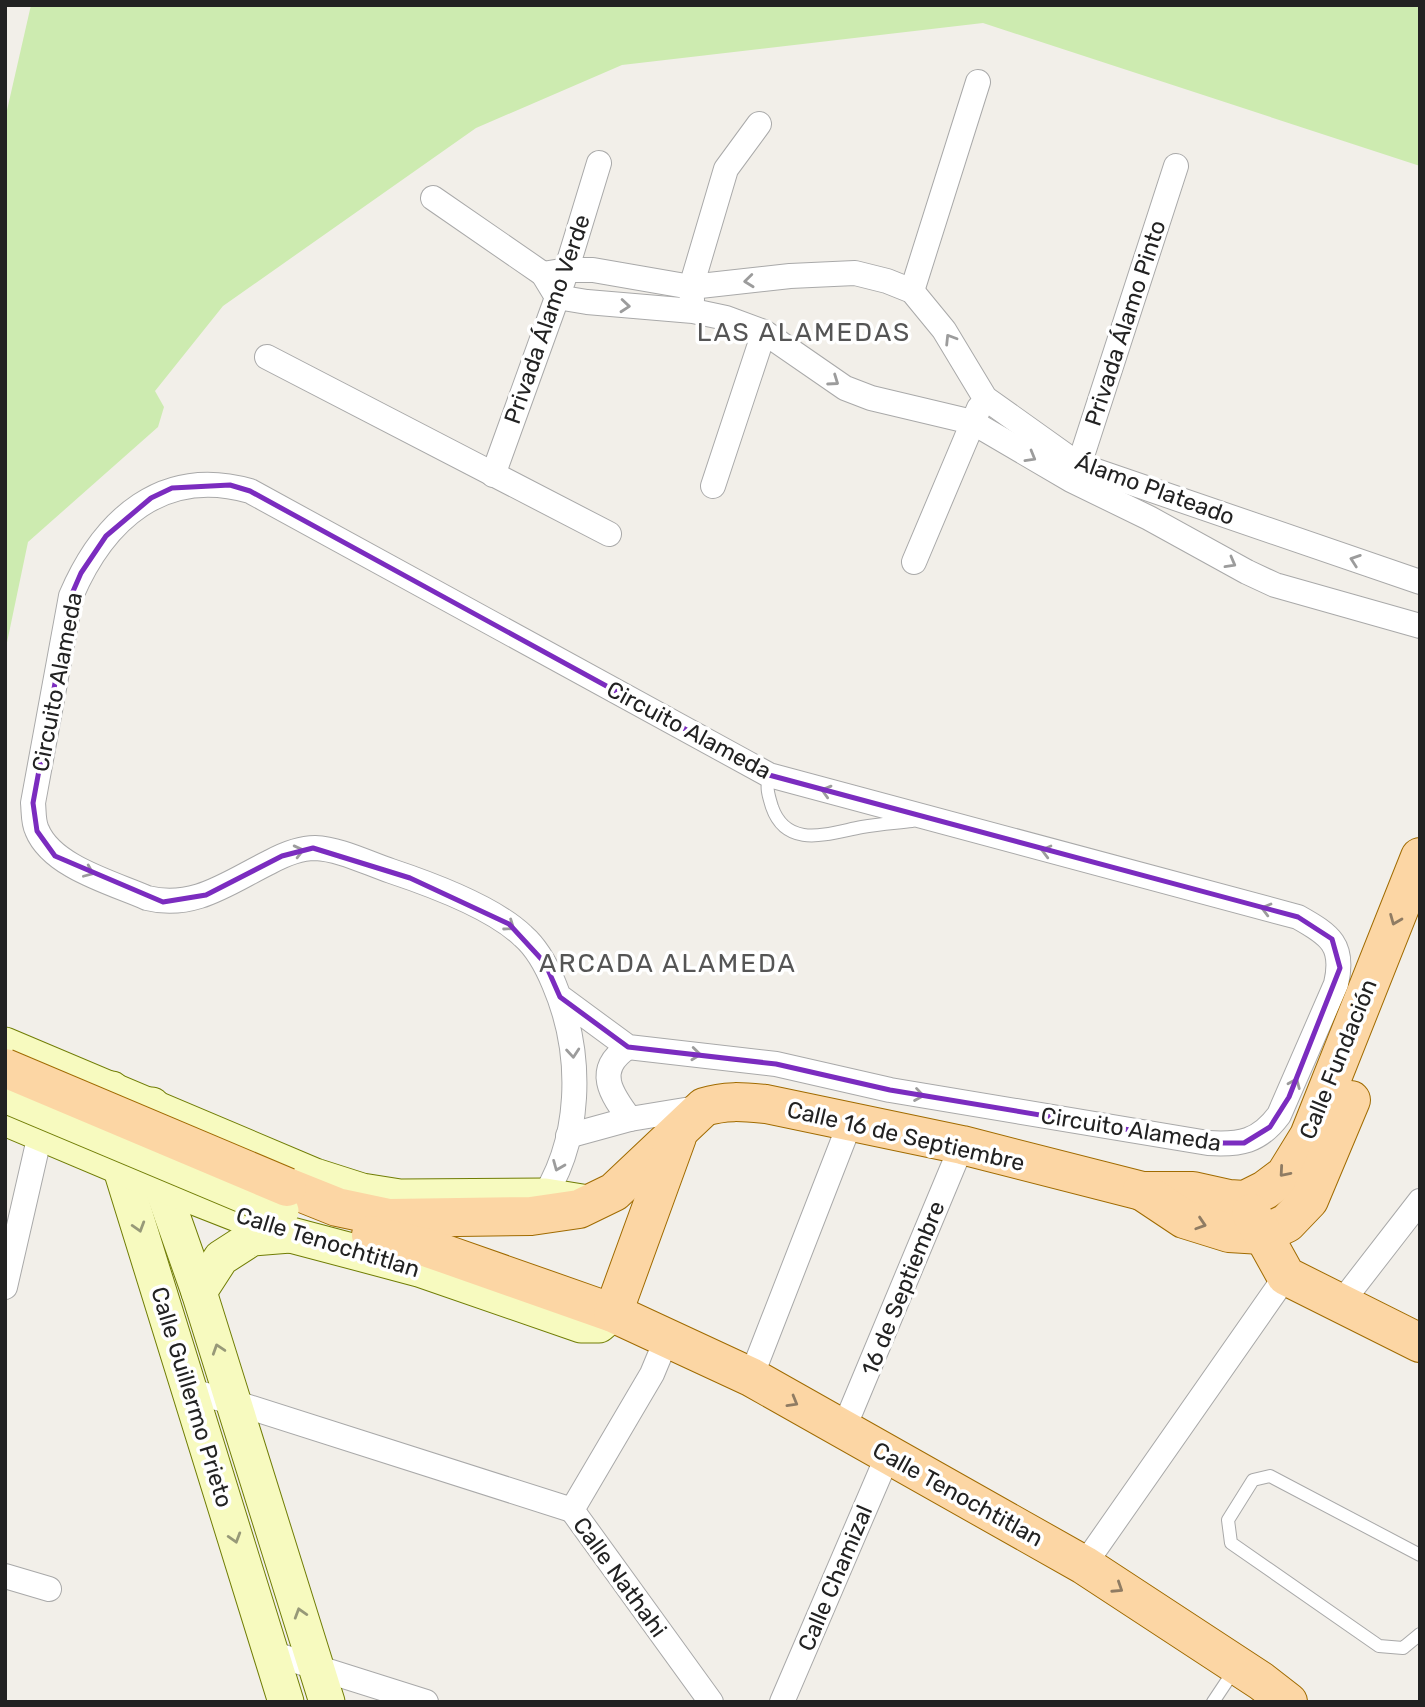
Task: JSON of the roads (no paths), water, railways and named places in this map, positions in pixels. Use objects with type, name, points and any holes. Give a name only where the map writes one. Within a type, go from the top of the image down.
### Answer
[{"type":"main road","name":"Calle Fundación","points":[[1245,1200],[1265,1190],[1285,1175],[1309,1136],[1420,857]]},
{"type":"main road","name":"Calle Fundación","points":[[1262,1235],[1287,1223],[1310,1200],[1420,927]]},
{"type":"main road","name":"Calle Tenochtitlan","points":[[5,1068],[286,1211],[428,1248],[613,1313],[751,1377],[1084,1565],[1288,1702]]},
{"type":"main road","name":"Calle 16 de Septiembre","points":[[692,1119],[722,1102],[766,1104],[961,1145],[1142,1191]]},
{"type":"main road","points":[[286,1211],[337,1207],[389,1219],[538,1206],[579,1209],[603,1198],[692,1119]]},
{"type":"main road","points":[[613,1313],[640,1238],[692,1119]]},
{"type":"main road","points":[[1142,1191],[1193,1191],[1245,1200],[1286,1276],[1420,1343]]},
{"type":"main road","points":[[1142,1191],[1184,1219],[1229,1233],[1262,1235]]},
{"type":"street","points":[[557,297],[587,302],[692,299],[790,276],[855,273],[912,291],[978,82]]},
{"type":"street","points":[[692,299],[726,169],[759,124]]},
{"type":"street","name":"Privada Álamo Verde","points":[[493,475],[557,297],[555,272],[599,163]]},
{"type":"street","name":"Privada Álamo Pinto","points":[[1075,473],[1176,166]]},
{"type":"street","points":[[433,198],[555,272],[593,270],[692,299]]},
{"type":"street","name":"Álamo Plateado","points":[[912,291],[944,330],[985,398],[1075,473],[1420,582]]},
{"type":"street","name":"Álamo Plateado","points":[[692,299],[726,318],[764,332],[845,388],[872,398],[972,422],[1075,473],[1247,572],[1275,585],[1420,626]]},
{"type":"street","points":[[713,486],[764,332]]},
{"type":"street","points":[[267,357],[609,534]]},
{"type":"street","points":[[914,562],[972,422],[985,398]]},
{"type":"street","name":"Circuito Alameda","points":[[538,1206],[568,1136],[575,1075],[572,1041],[560,997],[545,963],[526,938],[509,924],[410,877],[329,850],[313,848],[282,856],[206,895],[185,901],[163,902],[147,898],[55,856],[43,843],[37,831],[33,803],[71,596],[81,573],[106,536],[129,513],[151,498],[172,488],[206,483],[230,485],[250,491],[769,775],[1298,917],[1332,939],[1340,968],[1336,984],[1289,1097],[1270,1127],[1244,1143],[1208,1143],[890,1090],[776,1064],[628,1047],[560,997]]},
{"type":"street","points":[[5,1045],[315,1176],[362,1191],[400,1197],[538,1206]]},
{"type":"street","points":[[628,1047],[614,1059],[608,1077],[611,1095],[630,1119]]},
{"type":"street","points":[[5,1287],[56,1066]]},
{"type":"street","name":"Calle Guillermo Prieto","points":[[112,1089],[120,1166],[286,1702]]},
{"type":"street","name":"Calle Tenochtitlan","points":[[5,1095],[286,1211]]},
{"type":"street","name":"Calle Guillermo Prieto","points":[[152,1105],[162,1184],[199,1292],[327,1702]]},
{"type":"street","name":"Calle Tenochtitlan","points":[[5,1118],[162,1184],[286,1211]]},
{"type":"street","points":[[568,1136],[630,1119],[692,1119]]},
{"type":"street","points":[[751,1377],[850,1123]]},
{"type":"street","name":"16 de Septiembre","points":[[843,1430],[961,1145]]},
{"type":"street","points":[[603,1198],[632,1213],[640,1238]]},
{"type":"street","points":[[1341,1303],[1420,1201]]},
{"type":"street","points":[[199,1292],[221,1258],[253,1238],[286,1211]]},
{"type":"street","points":[[1084,1565],[1286,1276]]},
{"type":"street","name":"Calle Nathahi","points":[[667,1338],[652,1374],[572,1510],[711,1702]]},
{"type":"street","points":[[190,1391],[233,1402],[572,1510]]},
{"type":"street","name":"Calle Chamizal","points":[[782,1702],[888,1455]]},
{"type":"street","points":[[5,1577],[48,1588]]},
{"type":"street","points":[[271,1653],[426,1702]]},
{"type":"lane","points":[[769,775],[766,788],[776,817],[789,830],[810,837],[926,819]]},
{"type":"lane","points":[[1420,1555],[1270,1476],[1253,1480],[1228,1520],[1231,1544],[1379,1646],[1403,1648],[1420,1634]]},
{"type":"lane","points":[[1213,1702],[1237,1666]]},
{"type":"district","name":"LAS ALAMEDAS","points":[[804,332]]},
{"type":"district","name":"ARCADA ALAMEDA","points":[[668,963]]}]
